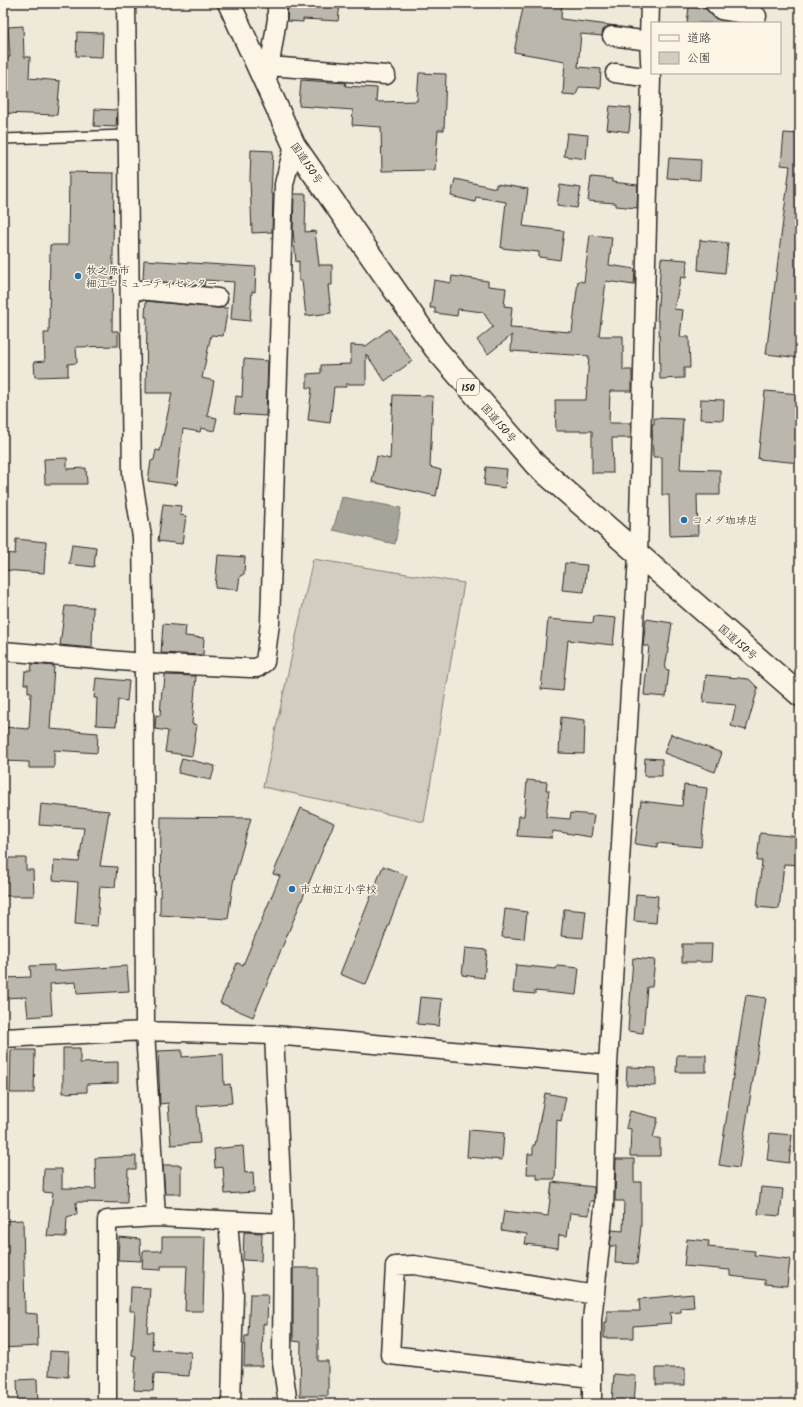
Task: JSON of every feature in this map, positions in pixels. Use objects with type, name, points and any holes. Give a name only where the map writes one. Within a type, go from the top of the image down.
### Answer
[{"type":"highway","name":"国道150号","points":[[229,3],[268,75],[294,145],[435,348],[536,466],[800,695]]},
{"type":"street","points":[[126,3],[132,475],[142,537],[144,663],[145,1031],[156,1217]]},
{"type":"street","points":[[277,3],[277,19],[268,75],[386,75]]},
{"type":"street","points":[[592,1404],[592,1320],[604,1208],[608,1065],[638,555],[651,78],[649,41],[650,3]]},
{"type":"street","points":[[714,3],[721,10],[757,16]]},
{"type":"street","points":[[612,36],[649,41]]},
{"type":"street","points":[[614,73],[651,78]]},
{"type":"street","points":[[3,651],[144,663],[250,668],[263,665],[267,658],[270,623],[284,184],[294,145]]},
{"type":"street","points":[[130,289],[218,298]]},
{"type":"street","points":[[3,1038],[145,1031],[274,1035],[608,1065]]},
{"type":"street","points":[[274,1035],[283,1224],[282,1362],[288,1404]]},
{"type":"street","points":[[108,1404],[107,1220],[156,1217],[283,1224]]},
{"type":"street","points":[[228,1221],[234,1294],[231,1404]]},
{"type":"street","points":[[592,1378],[390,1355],[395,1266],[414,1265],[595,1295]]},
{"type":"lane","points":[[3,138],[127,134]]},
{"type":"green space","points":[[313,559],[464,583],[424,822],[263,787]]},
{"type":"shaded area","points":[[342,497],[401,508],[395,544],[333,530]]},
{"type":"building","points":[[288,3],[340,4],[338,21],[303,19],[303,22],[287,21]]},
{"type":"building","points":[[524,3],[562,3],[561,19],[617,26],[608,26],[603,30],[602,36],[581,34],[578,67],[601,69],[600,88],[579,87],[576,95],[563,94],[565,61],[514,52]]},
{"type":"building","points":[[689,7],[706,9],[719,20],[730,22],[687,22]]},
{"type":"building","points":[[23,26],[24,57],[30,57],[29,78],[60,81],[57,115],[3,113],[3,57],[10,57],[8,27]]},
{"type":"building","points":[[77,32],[103,33],[102,57],[76,56]]},
{"type":"building","points":[[419,73],[446,74],[444,130],[438,130],[435,170],[382,171],[381,127],[352,125],[353,110],[299,106],[301,80],[346,83],[345,86],[377,88],[376,102],[417,101]]},
{"type":"building","points":[[610,106],[631,108],[629,132],[607,129]]},
{"type":"building","points":[[95,109],[117,110],[116,127],[94,126]]},
{"type":"building","points":[[567,133],[588,135],[586,159],[564,156]]},
{"type":"building","points":[[784,133],[800,134],[800,358],[766,354],[790,166],[781,165]]},
{"type":"building","points":[[251,150],[273,151],[271,194],[273,194],[272,232],[252,233],[250,179]]},
{"type":"building","points":[[669,158],[701,160],[700,180],[667,178]]},
{"type":"building","points":[[69,172],[114,173],[112,331],[118,331],[118,346],[76,347],[77,363],[68,364],[68,376],[35,377],[34,362],[45,361],[44,333],[49,333],[50,245],[68,245]]},
{"type":"building","points":[[591,177],[612,179],[612,182],[638,185],[637,208],[616,206],[616,203],[588,201]]},
{"type":"building","points":[[455,179],[496,188],[496,184],[528,189],[523,226],[564,231],[560,260],[539,257],[539,252],[501,248],[506,202],[476,197],[475,202],[451,196]]},
{"type":"building","points":[[560,185],[581,188],[577,208],[557,205]]},
{"type":"building","points":[[294,194],[306,194],[305,232],[315,231],[319,265],[332,265],[332,285],[328,285],[331,313],[306,316],[302,281],[299,281],[299,261],[296,262],[293,231]]},
{"type":"building","points":[[590,235],[612,237],[609,265],[635,269],[634,285],[606,281],[599,336],[623,336],[623,370],[632,370],[632,391],[610,391],[609,423],[631,423],[631,438],[612,438],[613,473],[592,473],[592,431],[556,431],[555,400],[586,400],[589,356],[511,351],[512,335],[488,354],[477,340],[493,327],[483,312],[458,309],[457,316],[435,313],[435,308],[430,308],[434,280],[451,283],[452,276],[488,281],[488,286],[506,288],[504,306],[512,307],[510,328],[572,332],[578,281],[584,282]]},
{"type":"building","points":[[700,240],[728,243],[725,273],[698,270]]},
{"type":"building","points":[[661,258],[687,260],[686,278],[681,277],[674,309],[683,310],[680,337],[689,337],[690,368],[684,368],[684,378],[660,379],[659,321],[657,320]]},
{"type":"building","points":[[144,260],[256,267],[255,292],[252,291],[250,321],[231,319],[234,282],[205,280],[204,286],[143,280]]},
{"type":"building","points":[[146,301],[228,308],[223,336],[211,335],[202,378],[214,381],[207,416],[217,418],[214,431],[201,428],[200,432],[183,429],[176,485],[148,481],[151,461],[154,460],[156,450],[160,451],[172,393],[146,393]]},
{"type":"building","points":[[389,329],[412,361],[385,381],[366,354],[366,384],[346,384],[346,387],[334,387],[330,423],[308,420],[312,388],[307,388],[307,374],[321,373],[321,365],[351,364],[351,345],[366,346]]},
{"type":"building","points":[[244,359],[268,361],[266,416],[234,414],[236,396],[242,397]]},
{"type":"building","points":[[765,391],[800,394],[800,463],[758,459]]},
{"type":"building","points":[[393,395],[433,396],[430,467],[441,470],[436,496],[372,482],[377,456],[390,459]]},
{"type":"building","points":[[701,399],[724,400],[723,420],[700,419]]},
{"type":"building","points":[[654,418],[683,419],[680,469],[720,470],[720,495],[697,495],[698,535],[670,536],[669,495],[662,495],[662,457],[653,457],[652,424],[654,424]]},
{"type":"building","points":[[67,458],[67,469],[86,468],[87,484],[45,484],[44,459]]},
{"type":"building","points":[[486,467],[507,469],[505,488],[484,485]]},
{"type":"building","points":[[163,504],[181,506],[180,515],[186,516],[182,544],[158,541]]},
{"type":"building","points":[[16,539],[46,542],[44,573],[3,570],[3,553],[15,554]]},
{"type":"building","points":[[72,544],[96,547],[94,567],[69,564]]},
{"type":"building","points":[[218,555],[245,557],[244,574],[240,576],[238,590],[215,588]]},
{"type":"building","points":[[565,563],[587,565],[584,592],[562,590]]},
{"type":"building","points":[[65,606],[93,607],[92,648],[60,645]]},
{"type":"building","points":[[594,616],[616,618],[613,645],[568,640],[563,691],[541,689],[548,619],[593,623]]},
{"type":"building","points":[[646,619],[672,623],[665,669],[669,670],[666,697],[644,695],[649,646],[643,646]]},
{"type":"building","points":[[163,624],[186,626],[185,636],[204,638],[203,655],[161,653]]},
{"type":"building","points":[[32,664],[54,666],[50,729],[98,733],[97,753],[54,750],[54,768],[29,768],[29,762],[3,761],[3,727],[29,729],[31,693],[28,692],[28,684],[24,684],[25,671],[31,671]]},
{"type":"building","points":[[165,675],[196,676],[192,724],[197,725],[192,756],[165,752],[168,731],[155,729],[156,715],[160,716],[162,688],[164,688]]},
{"type":"building","points":[[706,675],[749,679],[758,688],[746,730],[731,726],[736,705],[703,702]]},
{"type":"building","points":[[96,678],[129,681],[127,701],[118,700],[116,726],[96,725],[97,698],[94,698]]},
{"type":"building","points":[[561,717],[585,720],[584,754],[559,753]]},
{"type":"building","points":[[671,734],[722,753],[715,772],[664,753]]},
{"type":"building","points":[[182,758],[215,766],[211,780],[178,773]]},
{"type":"building","points":[[645,758],[662,759],[662,776],[644,776]]},
{"type":"building","points":[[527,780],[547,782],[546,790],[549,790],[546,817],[570,819],[571,813],[594,815],[591,837],[553,831],[552,838],[517,836],[519,816],[524,816]]},
{"type":"building","points":[[684,785],[707,788],[701,847],[657,843],[657,847],[635,844],[641,801],[682,806]]},
{"type":"building","points":[[41,804],[109,811],[100,866],[117,867],[115,887],[100,886],[97,926],[75,924],[78,882],[53,880],[54,860],[79,862],[84,828],[39,825]]},
{"type":"building","points":[[301,808],[334,823],[253,1017],[220,1003],[237,963],[243,965],[280,876],[273,874]]},
{"type":"building","points":[[161,817],[251,818],[233,883],[228,919],[160,915]]},
{"type":"building","points":[[760,833],[800,837],[800,865],[784,864],[779,909],[757,907],[762,861],[757,861]]},
{"type":"building","points":[[3,858],[26,858],[26,870],[33,870],[34,896],[3,896]]},
{"type":"building","points":[[383,866],[407,876],[366,985],[340,974]]},
{"type":"building","points":[[636,894],[658,896],[656,923],[634,921]]},
{"type":"building","points":[[505,909],[527,912],[524,939],[502,937]]},
{"type":"building","points":[[564,909],[586,911],[583,938],[561,936]]},
{"type":"building","points":[[682,944],[712,944],[711,962],[682,962]]},
{"type":"building","points":[[465,948],[487,950],[484,978],[462,975]]},
{"type":"building","points":[[633,958],[655,960],[652,987],[647,987],[643,1033],[628,1031]]},
{"type":"building","points":[[54,965],[54,971],[127,966],[129,991],[77,994],[76,982],[50,984],[52,1015],[28,1017],[26,997],[3,998],[3,978],[31,977],[30,966]]},
{"type":"building","points":[[516,965],[556,969],[557,966],[579,968],[576,995],[535,991],[535,994],[513,992]]},
{"type":"building","points":[[746,995],[766,998],[739,1168],[719,1165]]},
{"type":"building","points":[[420,997],[442,999],[439,1026],[417,1024]]},
{"type":"building","points":[[63,1048],[80,1048],[80,1063],[118,1062],[118,1083],[87,1084],[87,1092],[63,1093]]},
{"type":"building","points":[[11,1050],[35,1050],[34,1093],[10,1093]]},
{"type":"building","points":[[182,1050],[182,1057],[223,1054],[224,1085],[230,1084],[232,1103],[197,1106],[200,1143],[171,1145],[168,1103],[160,1104],[158,1051]]},
{"type":"building","points":[[677,1055],[706,1055],[706,1072],[676,1072]]},
{"type":"building","points":[[627,1067],[656,1068],[656,1086],[626,1085]]},
{"type":"building","points":[[545,1093],[566,1097],[561,1121],[557,1120],[555,1179],[537,1179],[537,1174],[527,1174],[528,1154],[533,1154],[533,1145],[535,1145]]},
{"type":"building","points":[[630,1111],[658,1118],[653,1138],[660,1138],[660,1156],[630,1156],[631,1129],[626,1128]]},
{"type":"building","points":[[469,1130],[504,1133],[502,1160],[467,1157]]},
{"type":"building","points":[[770,1133],[792,1135],[789,1163],[767,1160]]},
{"type":"building","points":[[243,1146],[245,1173],[253,1172],[254,1192],[225,1194],[223,1167],[215,1168],[214,1149]]},
{"type":"building","points":[[136,1156],[136,1169],[128,1169],[127,1203],[76,1202],[77,1214],[67,1217],[66,1237],[47,1236],[53,1193],[43,1192],[44,1169],[62,1169],[62,1188],[96,1189],[95,1158]]},
{"type":"building","points":[[616,1159],[634,1159],[634,1182],[641,1182],[641,1226],[637,1264],[615,1263],[616,1246],[610,1246],[612,1230],[623,1231],[624,1201],[615,1201]]},
{"type":"building","points":[[163,1165],[181,1165],[181,1194],[165,1194]]},
{"type":"building","points":[[552,1182],[594,1187],[594,1201],[590,1201],[589,1215],[570,1213],[567,1236],[559,1235],[558,1248],[525,1244],[527,1234],[501,1230],[504,1211],[548,1216]]},
{"type":"building","points":[[761,1187],[783,1189],[780,1216],[758,1214]]},
{"type":"building","points":[[23,1220],[25,1313],[37,1314],[38,1346],[3,1348],[3,1221]]},
{"type":"building","points":[[244,1232],[262,1233],[261,1261],[243,1260]]},
{"type":"building","points":[[119,1237],[140,1239],[141,1261],[118,1260]]},
{"type":"building","points":[[162,1237],[205,1237],[203,1311],[185,1311],[187,1266],[161,1266],[161,1270],[142,1269],[143,1251],[162,1251]]},
{"type":"building","points":[[687,1239],[709,1241],[708,1247],[755,1251],[754,1255],[790,1259],[787,1286],[765,1284],[765,1280],[730,1276],[730,1270],[684,1266]]},
{"type":"building","points":[[293,1268],[318,1268],[318,1361],[328,1361],[328,1396],[300,1396],[301,1342],[293,1341]]},
{"type":"building","points":[[131,1287],[150,1288],[147,1332],[153,1332],[152,1349],[191,1352],[189,1376],[154,1374],[153,1391],[134,1390],[136,1356],[132,1355],[135,1311],[130,1311]]},
{"type":"building","points":[[250,1294],[268,1294],[267,1324],[263,1324],[262,1366],[244,1366],[245,1336],[248,1336]]},
{"type":"building","points":[[693,1294],[694,1307],[681,1308],[681,1312],[670,1313],[671,1323],[633,1326],[633,1338],[604,1338],[604,1322],[607,1322],[607,1311],[640,1311],[639,1299]]},
{"type":"building","points":[[50,1351],[69,1352],[68,1377],[49,1375]]},
{"type":"building","points":[[656,1368],[685,1368],[685,1385],[656,1385]]},
{"type":"building","points":[[614,1374],[636,1376],[634,1404],[612,1401]]},
{"type":"building","points":[[37,1379],[38,1404],[18,1404],[17,1380]]},
{"type":"place","name":"牧之原市 細江コミュニティセンター","points":[[78,276]]},
{"type":"place","name":"コメダ珈琲店","points":[[684,520]]},
{"type":"place","name":"市立細江小学校","points":[[292,889]]}]
